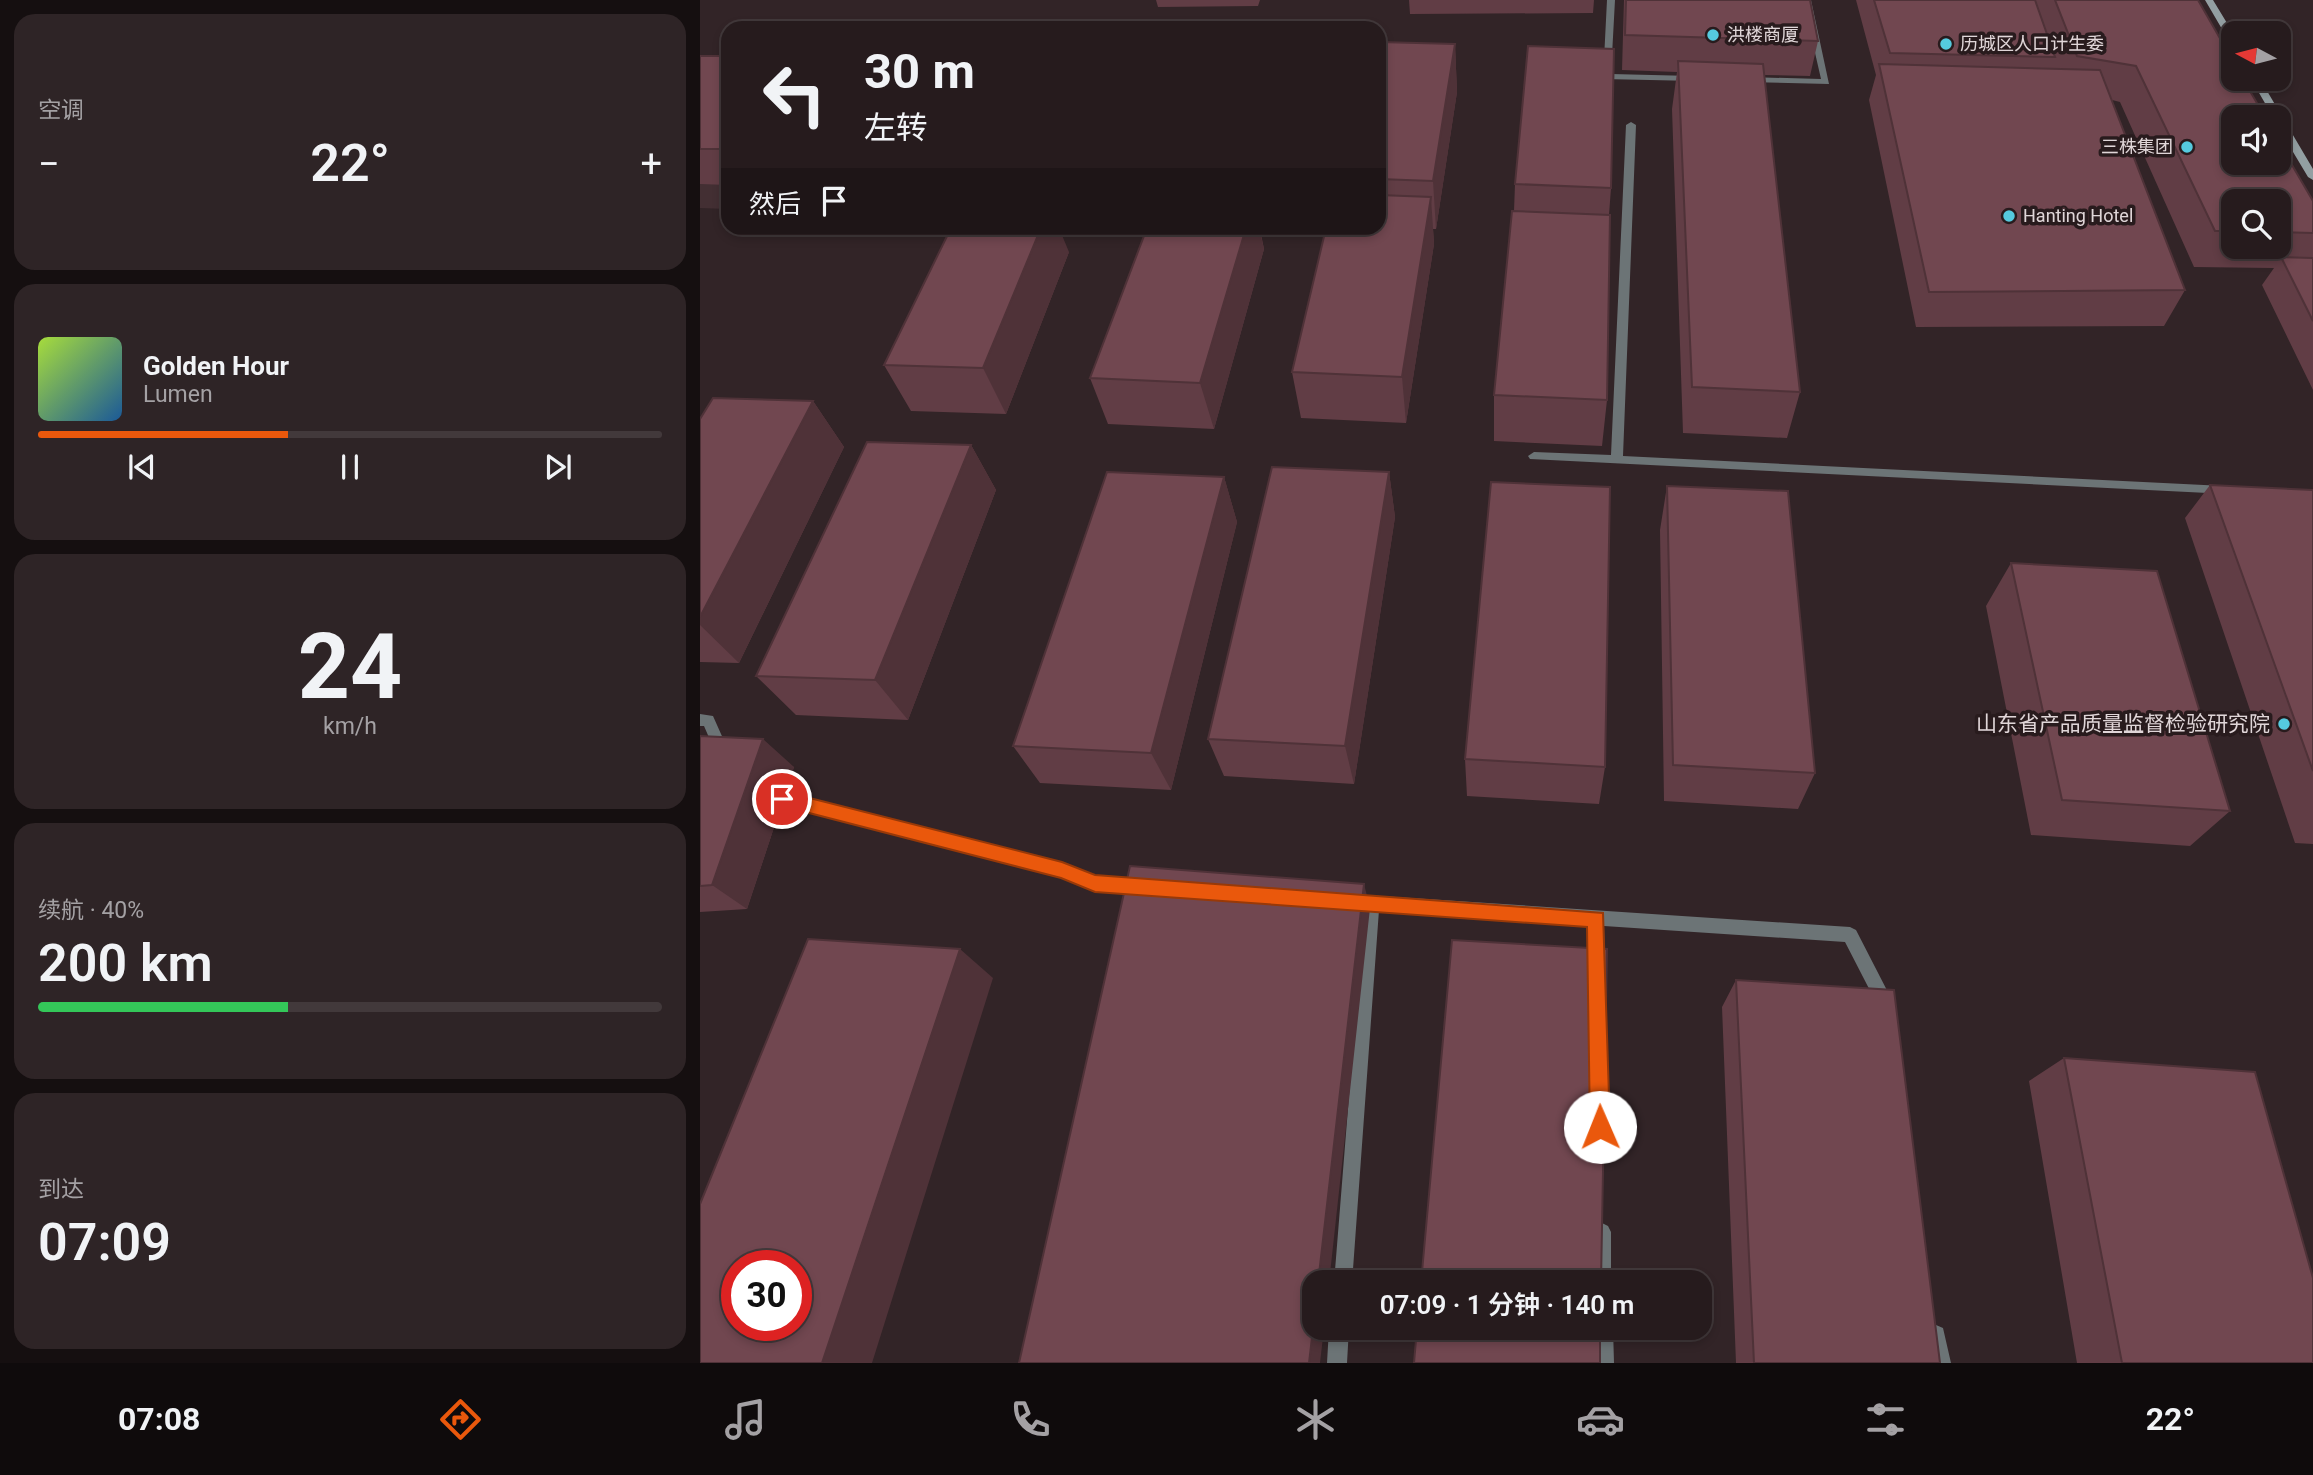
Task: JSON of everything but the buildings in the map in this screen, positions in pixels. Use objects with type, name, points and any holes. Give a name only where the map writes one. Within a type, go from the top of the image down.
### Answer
[{"type":"main road","points":[[2209,0],[2221,21]]},
{"type":"main road","points":[[2291,140],[2313,177]]},
{"type":"street","points":[[1611,0],[1606,77],[1702,79]]},
{"type":"street","points":[[1730,80],[1826,82],[1807,0]]},
{"type":"street","points":[[1617,460],[1631,125]]},
{"type":"street","points":[[1534,456],[2243,492]]},
{"type":"street","points":[[700,720],[708,720],[719,739],[727,773]]},
{"type":"street","points":[[743,788],[1062,870],[1095,883],[1164,888]]},
{"type":"street","points":[[1330,900],[1850,935],[1888,1008],[1890,1022]]},
{"type":"street","points":[[1344,1270],[1372,903]]},
{"type":"street","points":[[1596,919],[1597,986]]},
{"type":"street","points":[[1601,1215],[1602,1270]]},
{"type":"street","points":[[1934,1322],[1941,1363]]},
{"type":"street","points":[[1336,1363],[1338,1340]]},
{"type":"street","points":[[1603,1340],[1604,1363]]},
{"type":"shaded area","points":[[700,63],[721,64],[721,209],[700,208]]},
{"type":"place","name":"洪楼商厦","points":[[1713,35]]},
{"type":"place","name":"历城区人口计生委","points":[[1946,44]]},
{"type":"place","name":"三株集团","points":[[2187,147]]},
{"type":"place","name":"Hanting Hotel","points":[[2009,216]]},
{"type":"place","name":"山东省产品质量监督检验研究院","points":[[2284,724]]},
{"type":"route","points":[[782,799],[1062,870],[1095,883],[1596,919],[1600,1127]]}]
